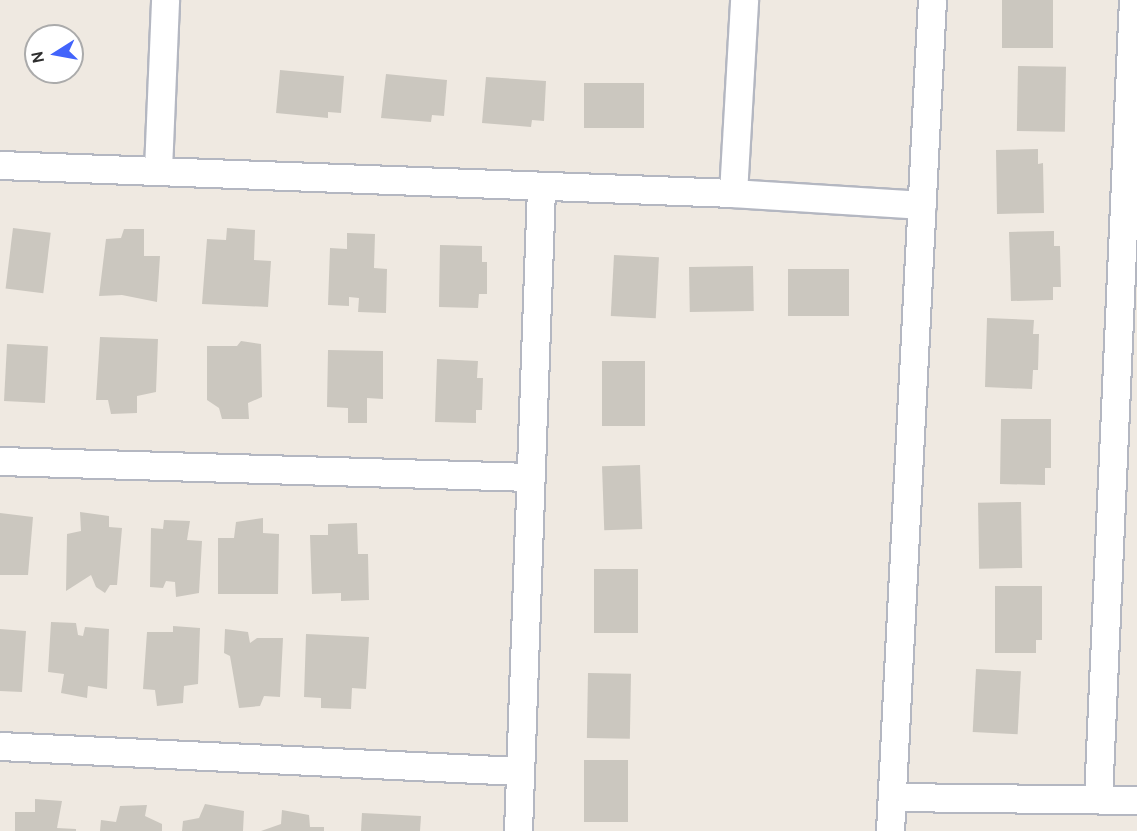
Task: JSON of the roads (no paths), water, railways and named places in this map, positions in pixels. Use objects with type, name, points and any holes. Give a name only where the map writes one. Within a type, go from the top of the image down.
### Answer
[{"type":"street","points":[[158,169],[165,0]]},
{"type":"street","points":[[733,193],[744,0]]},
{"type":"street","points":[[890,831],[932,0]]},
{"type":"street","points":[[1098,798],[1125,460],[1133,0]]},
{"type":"street","points":[[0,165],[158,169],[541,187],[733,193],[922,206]]},
{"type":"street","points":[[518,831],[541,187]]},
{"type":"street","points":[[0,461],[529,477]]},
{"type":"street","points":[[0,746],[519,771]]},
{"type":"street","points":[[892,797],[1137,800]]}]
